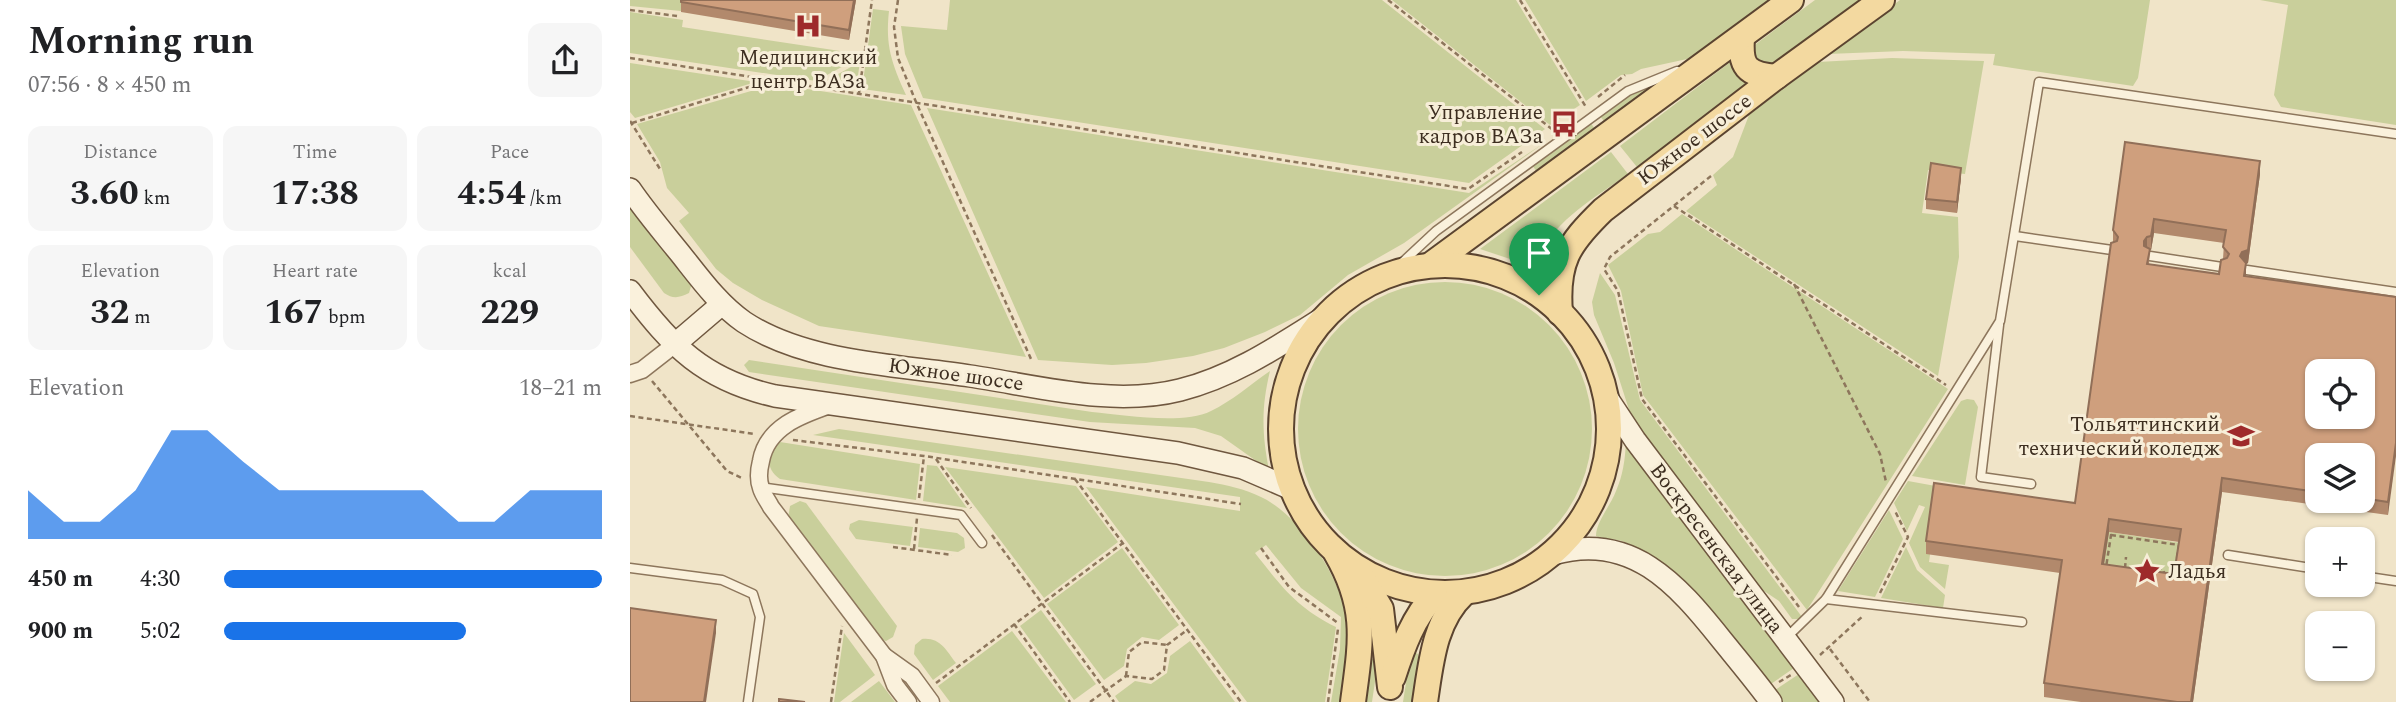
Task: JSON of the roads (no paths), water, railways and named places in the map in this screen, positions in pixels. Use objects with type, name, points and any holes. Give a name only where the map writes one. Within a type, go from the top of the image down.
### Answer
[{"type":"main road","points":[[1433,263],[1791,0]]},
{"type":"main road","name":"Южное шоссе","points":[[1560,313],[1558,290],[1561,269],[1579,233],[1640,180],[1882,0]]},
{"type":"main road","points":[[1742,37],[1743,62],[1749,70],[1776,77]]},
{"type":"main road","name":"Южное шоссе","points":[[630,189],[722,304],[764,333],[783,342],[824,353],[1077,392],[1122,396],[1180,390],[1217,378],[1254,361],[1331,313]]},
{"type":"main road","points":[[1353,702],[1360,647],[1360,615],[1346,571],[1332,546],[1302,507],[1294,490],[1282,442],[1285,394],[1297,359],[1311,336],[1331,313],[1371,283],[1392,272],[1433,263],[1468,265],[1492,271],[1519,282],[1539,295],[1560,313],[1587,352],[1604,393],[1608,430],[1607,452],[1592,500],[1581,521],[1553,554]]},
{"type":"main road","points":[[630,290],[674,345],[723,379],[750,390],[1178,453],[1243,468],[1294,490]]},
{"type":"main road","points":[[674,345],[722,304]]},
{"type":"main road","name":"Воскресенская улица","points":[[1604,393],[1636,440],[1833,702]]},
{"type":"main road","points":[[1332,546],[1355,566],[1378,580],[1404,589],[1435,594],[1464,593],[1486,588],[1508,580],[1553,554],[1569,549],[1620,552],[1653,568],[1689,599],[1767,697]]},
{"type":"main road","points":[[1355,566],[1381,609],[1389,694]]},
{"type":"main road","points":[[1425,702],[1430,664],[1440,628],[1455,602],[1464,593]]},
{"type":"main road","points":[[1389,694],[1409,630],[1435,594]]},
{"type":"street","points":[[634,374],[674,345]]},
{"type":"street","points":[[836,404],[789,421],[771,437],[762,450],[760,487],[771,507],[884,656],[895,685],[908,702]]},
{"type":"street","points":[[884,656],[912,676],[931,702]]},
{"type":"lane","points":[[1392,272],[1436,231],[1628,91],[1719,54]]},
{"type":"lane","points":[[2031,484],[1981,477],[2000,321],[2039,82],[2396,134]]},
{"type":"lane","points":[[2014,236],[2112,250]]},
{"type":"lane","points":[[2150,256],[2222,267]]},
{"type":"lane","points":[[2247,270],[2396,292]]},
{"type":"lane","points":[[1785,639],[1826,599],[2000,321]]},
{"type":"lane","points":[[760,487],[961,515],[982,543]]},
{"type":"lane","points":[[2228,555],[2305,567]]},
{"type":"lane","points":[[630,568],[722,580],[753,594],[760,617],[748,702]]},
{"type":"lane","points":[[2375,578],[2396,581]]},
{"type":"lane","points":[[1826,599],[2022,622]]},
{"type":"place","name":"Медицинский центр ВАЗа","points":[[808,26]]},
{"type":"place","name":"Управление кадров ВАЗа","points":[[1564,124]]},
{"type":"place","name":"Тольяттинский технический коледж","points":[[2241,436]]},
{"type":"place","name":"Ладья","points":[[2147,571]]}]
